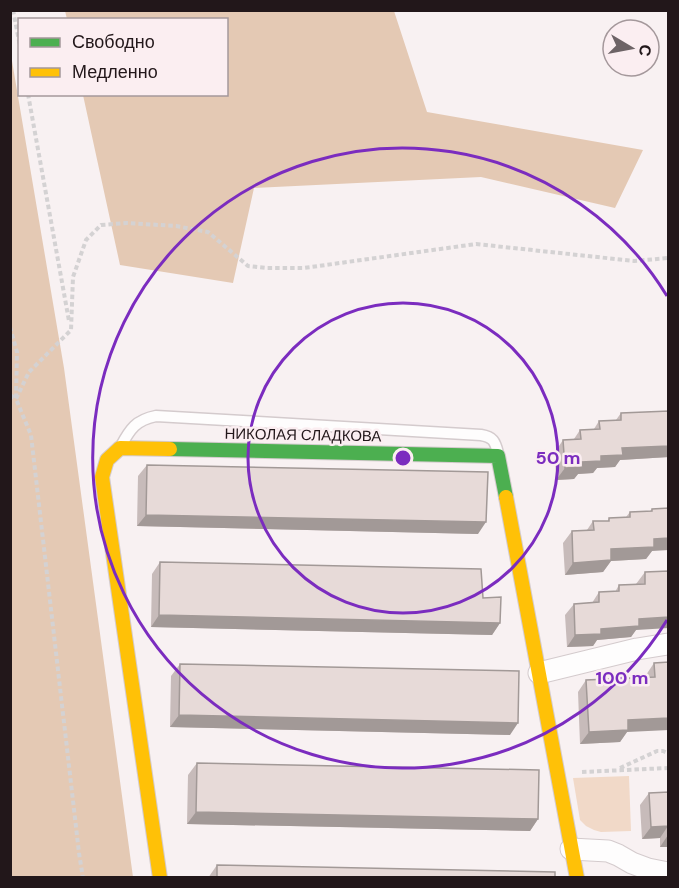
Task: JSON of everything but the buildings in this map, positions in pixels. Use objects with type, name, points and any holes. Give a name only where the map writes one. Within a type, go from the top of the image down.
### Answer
[{"type":"street","name":"НИКОЛАЯ СЛАДКОВА","points":[[120,448],[498,456]]},
{"type":"street","points":[[120,448],[107,459],[102,477],[160,878]]},
{"type":"street","points":[[498,456],[577,878]]},
{"type":"street","points":[[539,673],[636,649],[669,644]]},
{"type":"street","points":[[571,849],[608,851],[648,869],[669,873]]},
{"type":"lane","points":[[120,448],[132,428],[146,418],[156,416],[481,435],[489,436],[493,440],[498,456]]},
{"type":"path","points":[[13,10],[18,36]]},
{"type":"path","points":[[28,96],[71,330]]},
{"type":"path","points":[[16,399],[29,372],[71,330],[73,277],[86,240],[101,225],[127,223],[176,226],[208,232],[248,266],[267,268],[304,268],[476,244],[634,261],[669,258]]},
{"type":"path","points":[[10,327],[17,352],[16,399],[31,435],[83,878]]},
{"type":"path","points":[[10,395],[16,399]]},
{"type":"path","points":[[615,770],[657,751],[669,753]]},
{"type":"path","points":[[557,773],[669,768]]},
{"type":"shaded area","points":[[65,11],[394,11],[427,112],[643,150],[615,208],[481,177],[254,188],[233,283],[120,265],[83,96],[228,96],[228,18],[67,18]]},
{"type":"shaded area","points":[[11,55],[64,368],[133,877],[11,877]]},
{"type":"shaded area","points":[[629,776],[631,831],[601,832],[586,826],[580,820],[573,778]]},
{"type":"traffic: fast","points":[[170,449],[498,456],[506,497]]},
{"type":"traffic: slow","points":[[160,878],[102,477],[107,460],[120,448],[170,449]]},
{"type":"traffic: slow","points":[[506,497],[577,878]]}]
